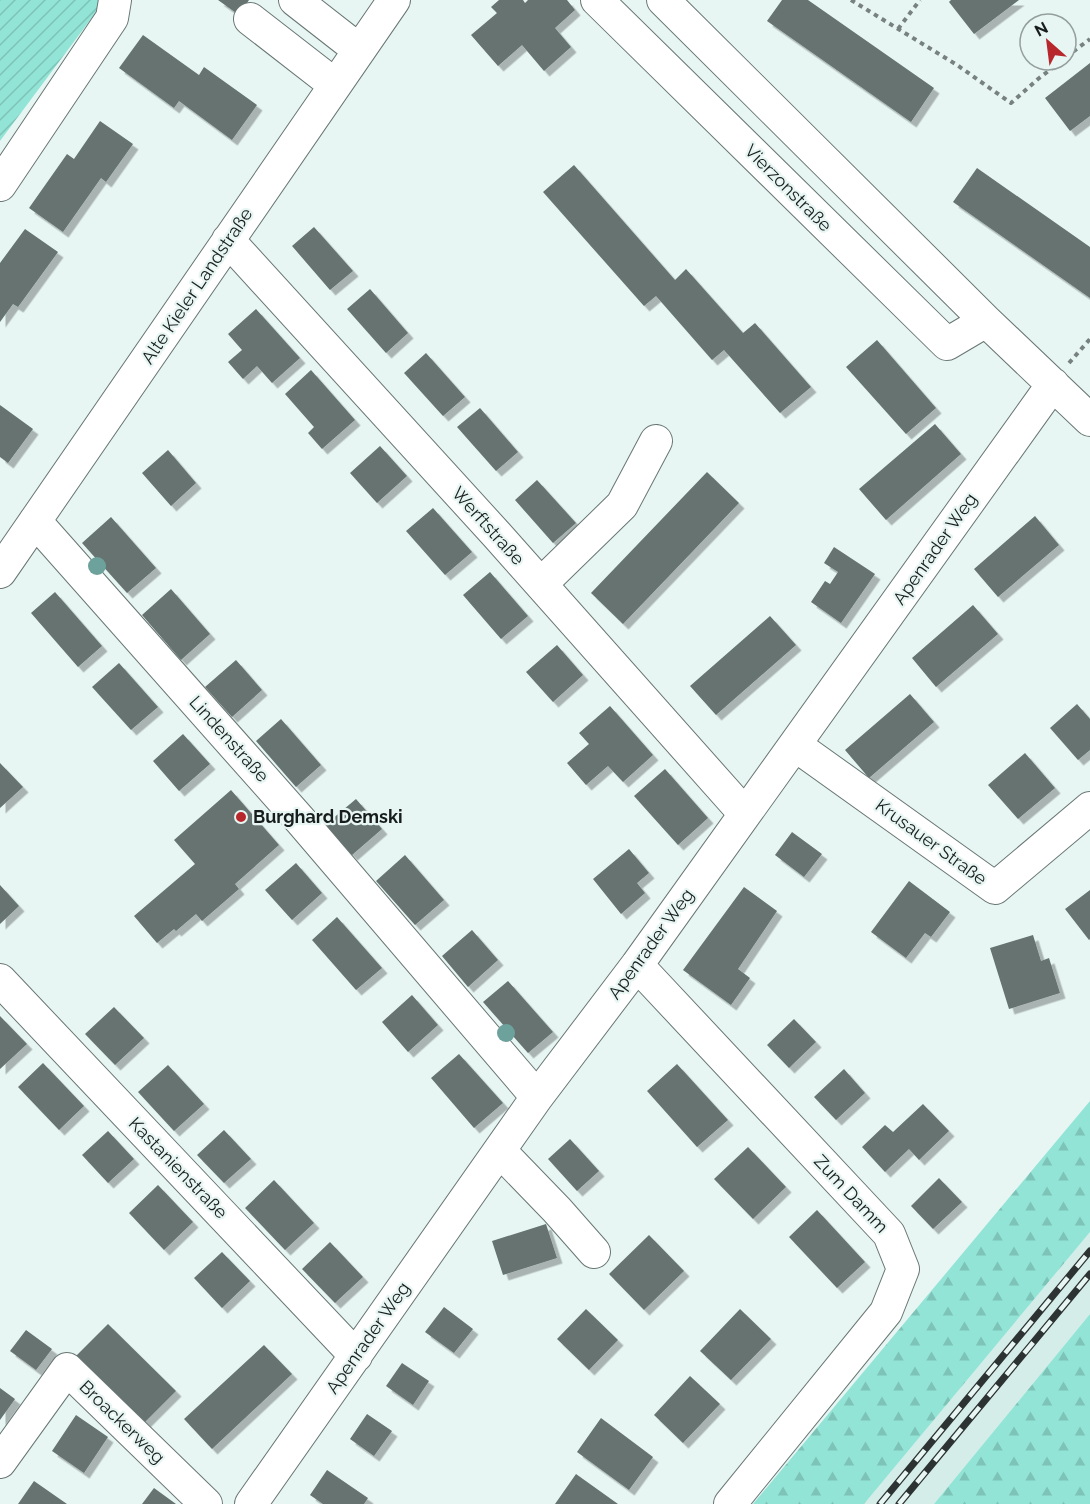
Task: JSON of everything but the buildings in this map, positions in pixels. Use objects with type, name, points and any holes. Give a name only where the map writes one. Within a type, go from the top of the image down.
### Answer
[{"type":"street","points":[[0,185],[112,18],[115,0]]},
{"type":"street","points":[[295,0],[359,50]]},
{"type":"street","name":"Alte Kieler Landstraße","points":[[0,572],[394,0]]},
{"type":"street","name":"Vierzonstraße","points":[[597,0],[947,344],[986,321]]},
{"type":"street","points":[[663,0],[986,321],[1090,420]]},
{"type":"street","points":[[250,19],[335,85]]},
{"type":"street","name":"Werftstraße","points":[[228,240],[541,584],[745,814]]},
{"type":"street","name":"Apenrader Weg","points":[[251,1504],[537,1097],[636,965],[1053,384]]},
{"type":"street","points":[[541,584],[622,505],[656,441]]},
{"type":"street","name":"Lindenstraße","points":[[35,521],[301,821],[537,1097]]},
{"type":"street","name":"Krusauer Straße","points":[[795,745],[995,888],[1090,808]]},
{"type":"street","name":"Zum Damm","points":[[636,965],[889,1234],[903,1269],[886,1312],[730,1504]]},
{"type":"street","name":"Kastanienstraße","points":[[0,980],[356,1356]]},
{"type":"street","points":[[500,1151],[594,1252]]},
{"type":"street","name":"Broackerweg","points":[[0,1462],[67,1369],[206,1504]]},
{"type":"path","points":[[851,0],[957,65],[1011,104],[1047,72]]},
{"type":"path","points":[[898,29],[920,0]]},
{"type":"path","points":[[1078,48],[1090,39]]},
{"type":"shaded area","points":[[1090,1232],[1090,1314],[934,1504],[864,1504]]},
{"type":"green space","points":[[0,0],[105,0],[0,141]]},
{"type":"green space","points":[[1090,1101],[1090,1232],[864,1504],[753,1504]]},
{"type":"green space","points":[[1090,1314],[1090,1504],[934,1504]]},
{"type":"railway","points":[[880,1504],[1090,1251]]},
{"type":"railway","points":[[899,1504],[1090,1274]]},
{"type":"place","name":"Burghard Demski","points":[[241,817]]}]
